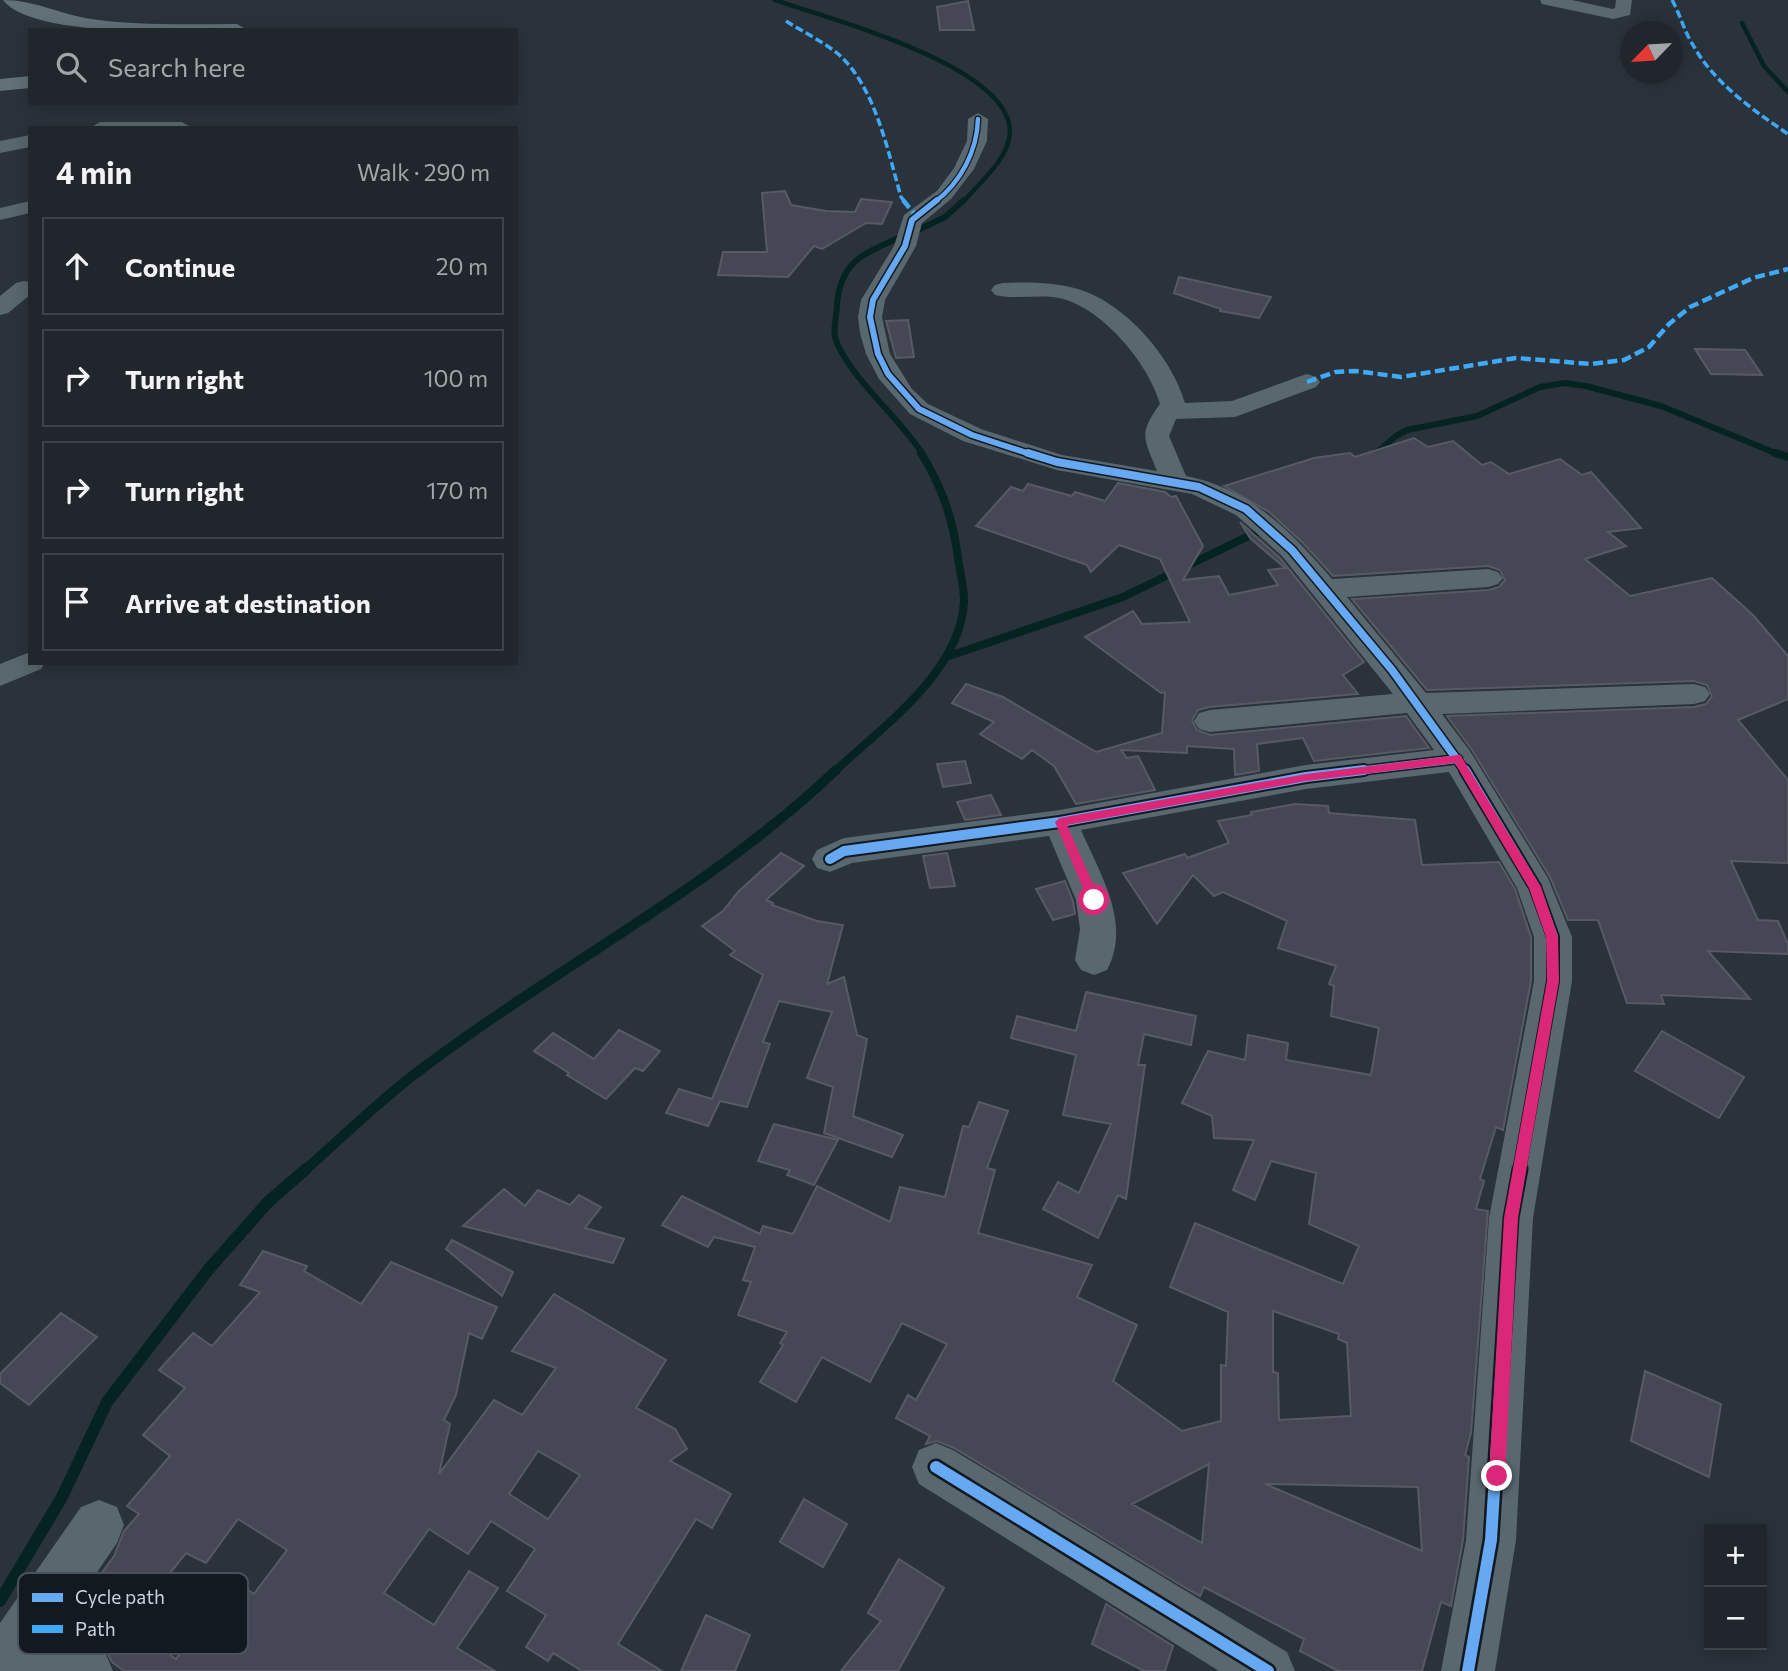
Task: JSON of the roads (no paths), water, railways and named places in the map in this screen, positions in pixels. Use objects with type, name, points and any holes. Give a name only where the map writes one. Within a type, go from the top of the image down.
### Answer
[{"type":"highway","points":[[12,0],[23,6],[69,19],[118,28]]},
{"type":"highway","points":[[0,85],[28,82]]},
{"type":"street","points":[[1548,0],[1613,14],[1624,11],[1624,0]]},
{"type":"street","points":[[978,119],[978,141],[964,169],[944,195],[912,220],[905,246],[873,300],[870,317],[872,333],[888,374],[919,409],[972,435],[1057,462],[1199,487],[1246,509],[1292,550],[1417,703],[1458,759],[1535,887],[1545,909],[1552,937],[1553,981],[1511,1218],[1492,1528],[1468,1671]]},
{"type":"street","points":[[0,147],[28,141]]},
{"type":"street","points":[[0,214],[28,207]]},
{"type":"street","points":[[0,308],[24,288]]},
{"type":"street","points":[[1003,290],[1056,290],[1096,304],[1150,360],[1166,380],[1172,393],[1173,404],[1158,425],[1156,436],[1175,483]]},
{"type":"street","points":[[1170,411],[1235,409],[1307,382]]},
{"type":"street","points":[[1325,589],[1488,578]]},
{"type":"street","points":[[0,676],[28,663]]},
{"type":"street","points":[[1210,721],[1417,703],[1694,694]]},
{"type":"street","points":[[830,859],[844,852],[1060,822],[1306,778],[1458,759]]},
{"type":"street","points":[[1060,822],[1094,900],[1099,929],[1094,960]]},
{"type":"street","points":[[936,1467],[1268,1671]]},
{"type":"street","points":[[66,1573],[99,1525]]},
{"type":"street","points":[[11,1654],[86,1671]]},
{"type":"waterway","points":[[775,0],[873,32],[950,66],[981,86],[1002,108],[1010,132],[1004,152],[992,170],[963,202]]},
{"type":"waterway","points":[[1742,23],[1764,66],[1788,92]]},
{"type":"waterway","points":[[920,229],[945,217],[964,200]]},
{"type":"waterway","points":[[898,238],[864,255],[843,278],[837,304],[835,337],[850,366],[923,455]]},
{"type":"waterway","points":[[1374,455],[1407,430],[1477,416],[1540,387],[1565,383],[1661,406],[1776,453]]},
{"type":"waterway","points":[[834,772],[916,696],[949,651],[960,627],[964,596],[953,530],[941,491],[921,453]]},
{"type":"waterway","points":[[1776,453],[1788,457]]},
{"type":"waterway","points":[[1776,453],[1780,455]]},
{"type":"waterway","points":[[1371,458],[1374,455]]},
{"type":"waterway","points":[[949,656],[1123,597],[1261,530]]},
{"type":"waterway","points":[[304,1171],[411,1077],[464,1038],[736,854],[787,814],[836,770]]},
{"type":"waterway","points":[[0,1601],[62,1497],[107,1402],[208,1270],[268,1202],[306,1169]]}]
